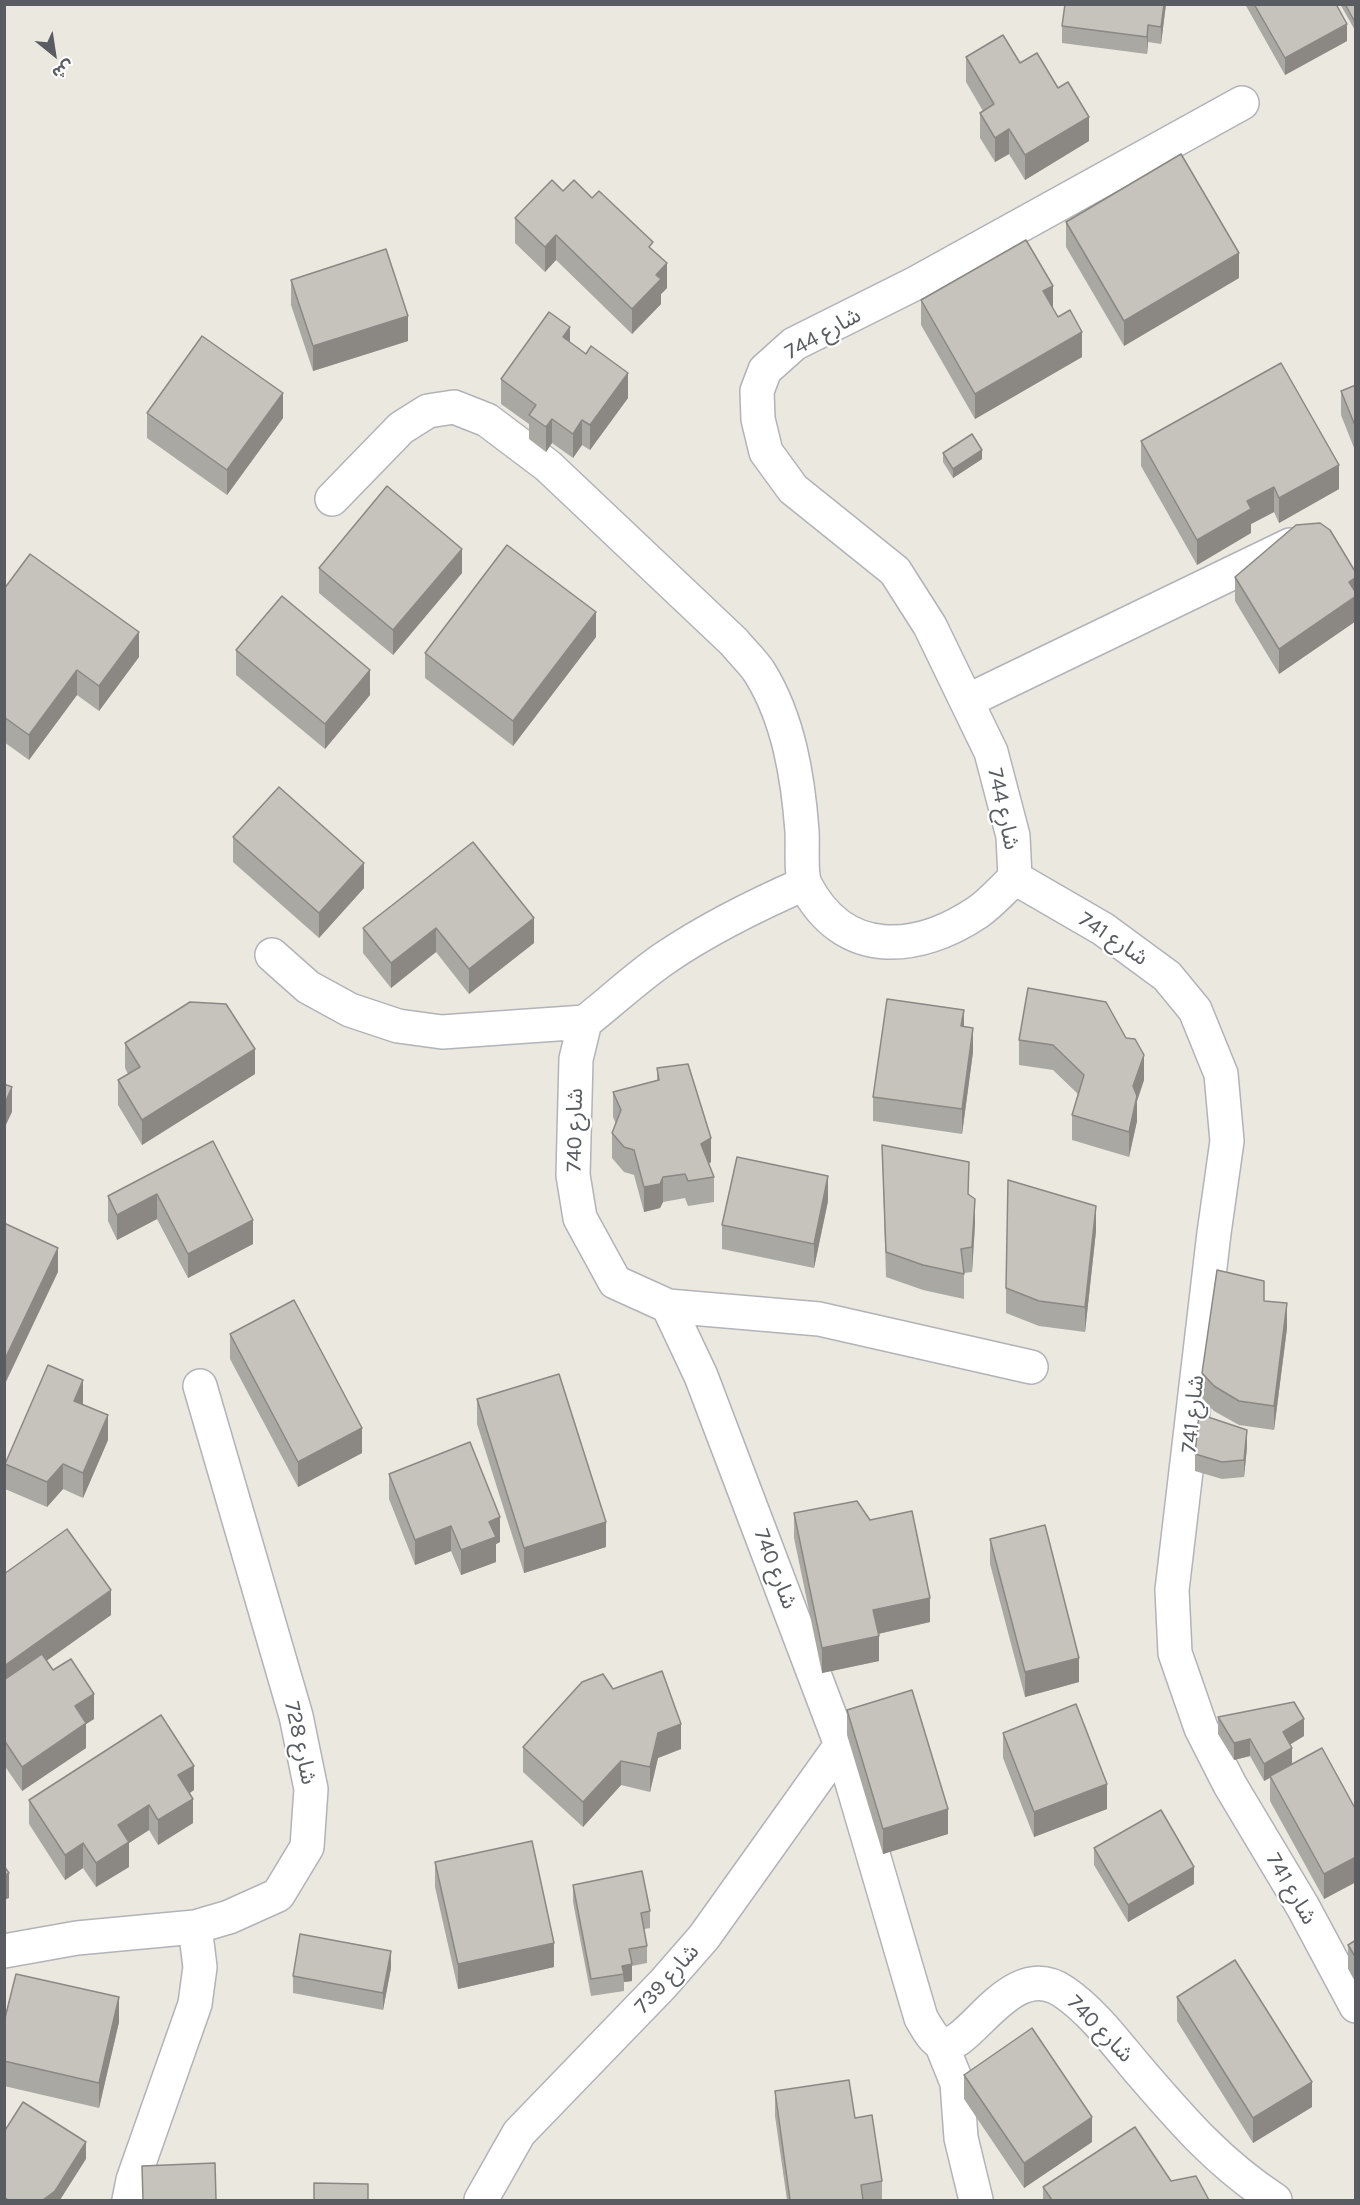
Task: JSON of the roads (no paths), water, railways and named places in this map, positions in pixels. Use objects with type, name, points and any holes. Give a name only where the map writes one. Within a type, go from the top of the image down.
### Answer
[{"type":"street","name":"شارع 744","points":[[804,884],[829,917],[852,934],[875,943],[906,942],[939,932],[978,912],[1015,878],[1013,836],[991,752],[930,626],[895,571],[793,489],[766,452],[758,418],[758,391],[765,370],[794,344],[916,283],[1242,103]]},
{"type":"street","points":[[272,955],[308,987],[350,1010],[398,1026],[442,1032],[585,1022],[663,959],[754,906],[804,884],[802,831],[794,768],[783,723],[760,673],[734,642],[548,466],[487,420],[453,407],[428,411],[401,428],[332,499]]},
{"type":"street","points":[[967,701],[1316,532]]},
{"type":"street","name":"شارع 741","points":[[1015,878],[1103,929],[1167,976],[1195,1010],[1221,1074],[1227,1142],[1214,1233],[1172,1590],[1175,1653],[1201,1728],[1230,1785],[1303,1907],[1356,2006]]},
{"type":"street","name":"شارع 740","points":[[585,1022],[576,1059],[573,1175],[580,1218],[615,1282],[668,1306],[701,1376],[841,1745],[921,2018],[932,2035],[941,2043],[951,2044],[961,2039],[987,2011],[1017,1989],[1041,1984],[1063,1991],[1094,2018],[1190,2130],[1239,2177],[1275,2200]]},
{"type":"street","points":[[668,1306],[819,1319],[1031,1367]]},
{"type":"street","name":"شارع 728","points":[[4,1951],[77,1938],[195,1927],[229,1917],[278,1895],[307,1847],[311,1789],[296,1716],[200,1386]]},
{"type":"street","name":"شارع 739","points":[[481,2200],[519,2133],[656,1993],[704,1937],[841,1745]]},
{"type":"street","points":[[129,2200],[132,2180],[195,2004],[200,1967],[195,1927]]},
{"type":"street","points":[[941,2043],[957,2083],[961,2138],[976,2200]]}]
